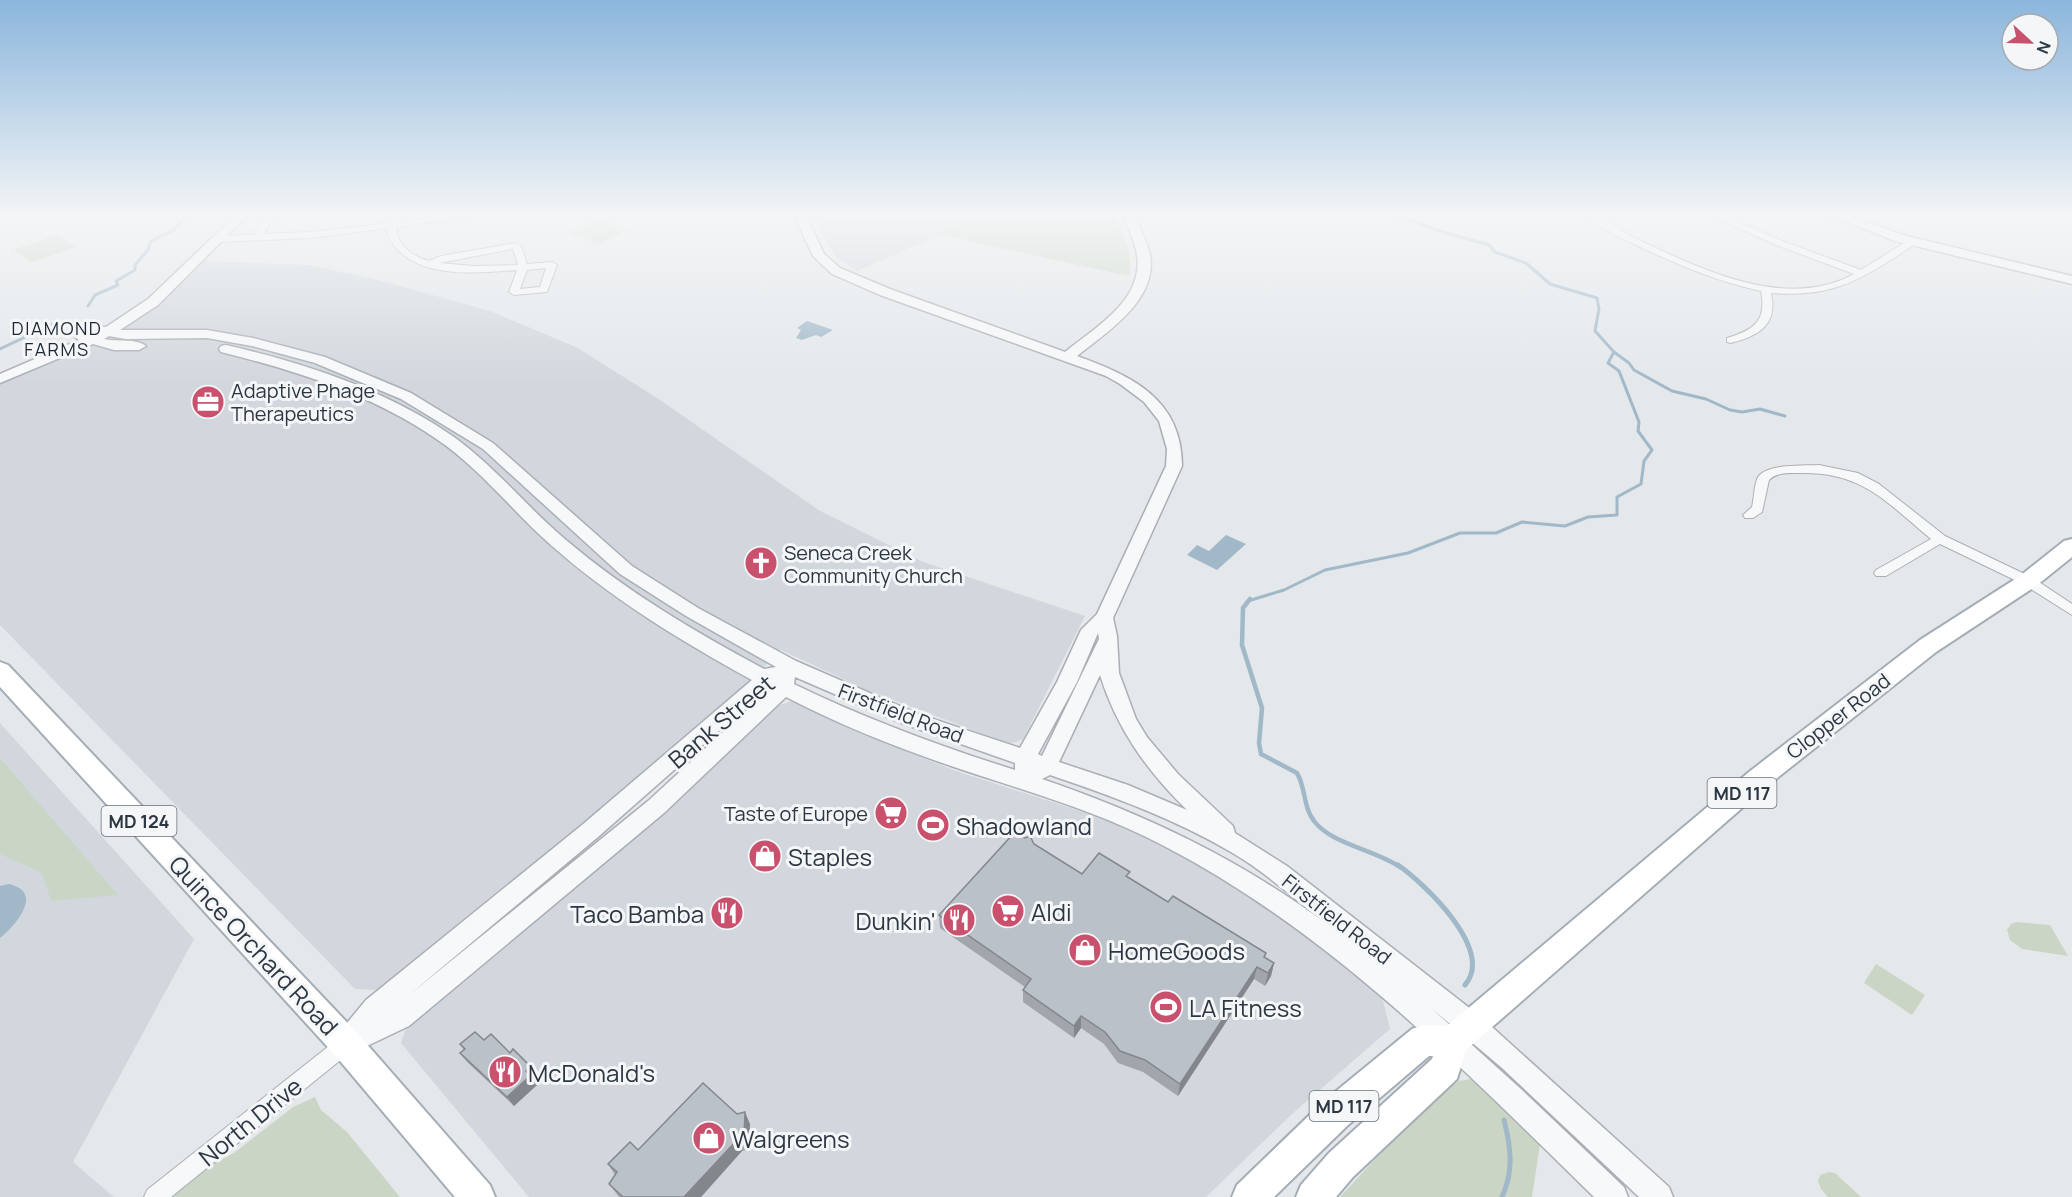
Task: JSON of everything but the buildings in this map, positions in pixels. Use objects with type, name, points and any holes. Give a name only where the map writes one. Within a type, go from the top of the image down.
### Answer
[{"type":"main road","name":"Clopper Road","points":[[1462,1034],[1768,771],[1928,646],[2028,581],[2072,546]]},
{"type":"main road","name":"Quince Orchard Road","points":[[0,671],[346,1044],[478,1197]]},
{"type":"main road","name":"MD 117","points":[[1249,1197],[1336,1113],[1423,1040],[1462,1034]]},
{"type":"main road","name":"MD 117","points":[[1312,1197],[1341,1165],[1446,1068],[1462,1034]]},
{"type":"street","points":[[0,372],[96,334],[139,302],[172,271]]},
{"type":"street","points":[[0,379],[43,363],[153,302],[184,271]]},
{"type":"street","points":[[836,271],[885,292],[1111,372],[1144,394],[1166,421],[1176,450],[1174,466],[1047,766]]},
{"type":"street","points":[[1068,356],[1131,301],[1142,279],[1143,271]]},
{"type":"street","points":[[1698,271],[1765,288],[1795,290],[1821,289],[1844,283],[1864,271]]},
{"type":"street","points":[[1854,271],[1860,273]]},
{"type":"street","points":[[2031,271],[2072,280]]},
{"type":"street","points":[[1731,340],[1747,336],[1768,317],[1770,305],[1765,288]]},
{"type":"street","name":"Firstfield Road","points":[[96,334],[127,347],[191,344],[231,350],[331,379],[406,413],[472,458],[542,529],[598,575],[674,627],[779,677],[895,738],[1024,771],[1216,863],[1283,907],[1462,1034],[1511,1059],[1659,1197]]},
{"type":"street","name":"Firstfield Road","points":[[96,334],[139,336],[207,334],[254,342],[320,360],[406,396],[488,446],[626,570],[692,612],[779,677]]},
{"type":"street","points":[[43,363],[127,347]]},
{"type":"street","points":[[1749,515],[1758,509],[1763,479],[1768,474],[1783,470],[1826,470],[1854,476],[1875,487],[1940,539],[2028,581],[2072,610]]},
{"type":"street","points":[[1881,573],[1940,539]]},
{"type":"street","points":[[1024,771],[1090,630],[1106,627]]},
{"type":"street","points":[[1106,627],[1109,674],[1125,719],[1141,746],[1162,772],[1240,846]]},
{"type":"street","name":"Bank Street","points":[[346,1044],[400,1018],[656,807],[779,677]]},
{"type":"street","name":"Firstfield Road","points":[[1024,771],[1047,766],[1151,803],[1240,846],[1279,873],[1462,1034],[1614,1197]]},
{"type":"street","name":"North Drive","points":[[154,1197],[346,1044]]},
{"type":"shaded area","points":[[193,271],[336,271],[382,281],[490,311],[578,348],[660,400],[820,511],[923,562],[1085,616],[1023,739],[1010,744],[867,690],[781,650],[749,683],[632,786],[377,990],[355,989],[0,625],[0,383],[84,349],[133,323],[165,299]]},
{"type":"shaded area","points":[[792,701],[851,729],[953,770],[1086,813],[1130,830],[1187,858],[1233,885],[1288,923],[1382,997],[1390,1029],[1292,1114],[1206,1197],[529,1197],[401,1043],[407,1026],[635,836],[780,705]]},
{"type":"shaded area","points":[[0,723],[194,939],[73,1162],[114,1197],[0,1197]]},
{"type":"green space","points":[[1105,271],[1130,271],[1129,276]]},
{"type":"green space","points":[[0,758],[118,895],[51,901],[42,873],[0,854]]},
{"type":"green space","points":[[2016,922],[2050,925],[2068,956],[2022,949],[2010,940],[2007,930],[2011,924]]},
{"type":"green space","points":[[1876,964],[1925,995],[1912,1015],[1864,983]]},
{"type":"green space","points":[[1470,1079],[1488,1090],[1540,1144],[1532,1197],[1340,1197],[1390,1143],[1453,1085]]},
{"type":"green space","points":[[315,1097],[321,1110],[347,1132],[400,1197],[168,1197],[208,1166],[234,1153],[293,1107]]},
{"type":"green space","points":[[1835,1173],[1861,1197],[1828,1197],[1818,1181],[1820,1175]]},
{"type":"water","points":[[807,321],[833,330],[821,337],[816,335],[802,340],[796,338],[801,330],[797,328]]},
{"type":"water","points":[[1226,535],[1246,544],[1217,570],[1187,555],[1197,545],[1209,551]]},
{"type":"water","points":[[9,884],[20,888],[25,894],[26,901],[19,918],[0,938],[0,886]]},
{"type":"waterway","points":[[88,306],[95,295],[118,285],[116,281],[134,271]]},
{"type":"waterway","points":[[1535,271],[1550,284],[1597,298],[1599,309],[1595,331],[1614,352]]},
{"type":"waterway","points":[[0,349],[57,322]]},
{"type":"waterway","points":[[1249,601],[1284,590],[1325,570],[1408,553],[1460,533],[1496,533],[1522,522],[1565,526],[1588,517],[1617,515],[1617,497],[1641,484],[1644,461],[1652,450],[1638,431],[1639,422],[1619,371],[1608,363],[1614,352]]},
{"type":"waterway","points":[[1614,352],[1629,363],[1634,370],[1672,391],[1706,399],[1730,410],[1742,412],[1760,409],[1785,416]]},
{"type":"waterway","points":[[1249,601],[1243,608],[1242,645],[1262,708],[1259,743],[1261,754],[1297,773],[1310,816],[1322,829],[1331,836],[1400,867]]},
{"type":"waterway","points":[[1398,865],[1439,902],[1464,937],[1471,954],[1472,971],[1465,985]]},
{"type":"waterway","points":[[1502,1197],[1510,1168],[1504,1120]]},
{"type":"place","name":"Adaptive Phage Therapeutics","points":[[208,402]]},
{"type":"place","name":"Seneca Creek Community Church","points":[[761,563]]},
{"type":"place","name":"Taste of Europe","points":[[891,813]]},
{"type":"place","name":"Shadowland","points":[[933,825]]},
{"type":"place","name":"Staples","points":[[765,856]]},
{"type":"place","name":"Aldi","points":[[1008,911]]},
{"type":"place","name":"Taco Bamba","points":[[727,913]]},
{"type":"place","name":"Dunkin'","points":[[959,920]]},
{"type":"place","name":"HomeGoods","points":[[1085,950]]},
{"type":"place","name":"LA Fitness","points":[[1166,1007]]},
{"type":"place","name":"McDonald's","points":[[505,1072]]},
{"type":"place","name":"Walgreens","points":[[709,1138]]},
{"type":"district","name":"DIAMOND FARMS","points":[[57,338]]}]
